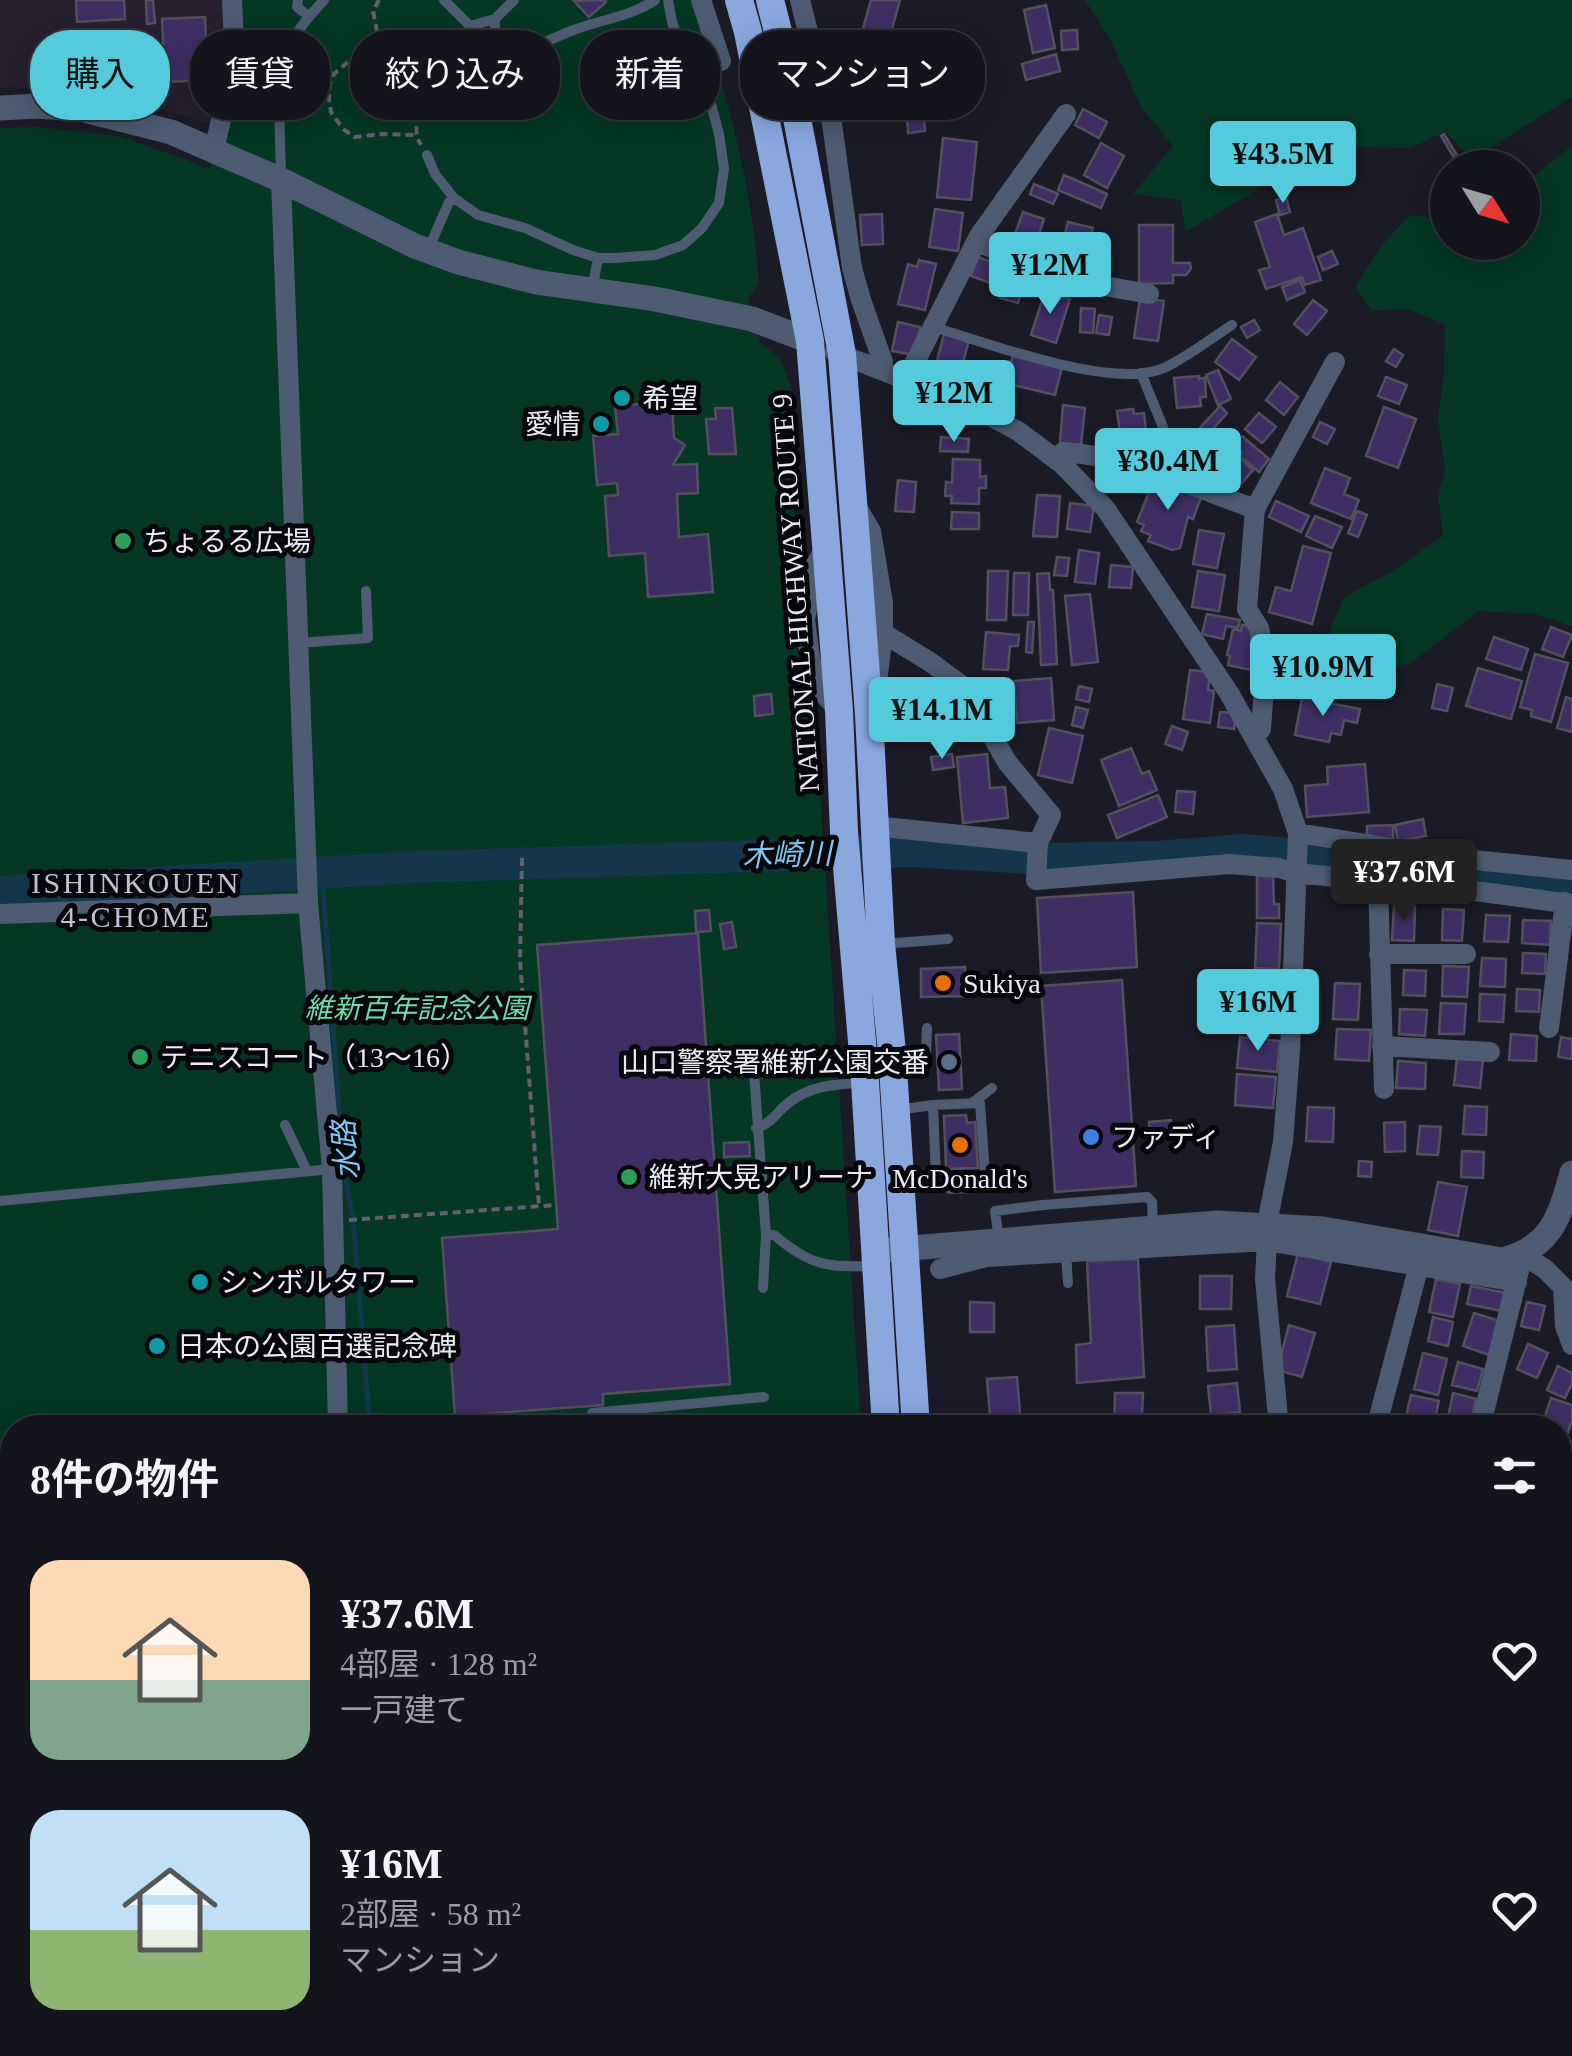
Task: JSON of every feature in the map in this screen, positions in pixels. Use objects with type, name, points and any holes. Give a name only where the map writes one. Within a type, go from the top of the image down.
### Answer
[{"type":"highway","name":"NATIONAL HIGHWAY ROUTE 9","points":[[739,0],[810,342],[839,710],[885,1415]]},
{"type":"highway","points":[[770,0],[788,71],[842,354],[915,1415]]},
{"type":"street","points":[[214,149],[235,63],[232,0]]},
{"type":"street","points":[[701,0],[721,61]]},
{"type":"street","points":[[800,0],[816,64],[826,80],[852,268],[884,371]]},
{"type":"street","points":[[0,108],[80,109],[171,132],[428,251],[495,272],[752,320],[965,403],[1018,430],[1055,459],[1104,508],[1229,693],[1283,789],[1298,832],[1283,1142],[1267,1232],[1266,1279],[1278,1415]]},
{"type":"street","points":[[906,380],[976,242],[1066,114]]},
{"type":"street","points":[[281,180],[308,902],[332,1168],[338,1415]]},
{"type":"street","points":[[976,242],[1088,283],[1149,294]]},
{"type":"street","points":[[1254,737],[1261,728],[1266,661],[1260,628],[1247,609],[1255,509],[1335,362]]},
{"type":"street","points":[[1055,459],[1063,452],[1086,454],[1255,509]]},
{"type":"street","points":[[852,498],[871,530],[883,603],[878,693],[869,715]]},
{"type":"street","points":[[883,633],[964,687],[1007,762],[1051,815],[1038,843],[1036,880],[1230,864],[1569,903],[1550,1028]]},
{"type":"street","points":[[874,830],[1038,843]]},
{"type":"street","points":[[1298,832],[1454,858],[1572,870]]},
{"type":"street","points":[[1378,881],[1384,1089]]},
{"type":"street","points":[[0,914],[308,902]]},
{"type":"street","points":[[1379,954],[1466,954]]},
{"type":"street","points":[[1382,1046],[1490,1052]]},
{"type":"street","points":[[1421,1256],[1502,1260],[1523,1255],[1552,1228],[1572,1173]]},
{"type":"street","points":[[940,1269],[986,1256],[1153,1229],[1217,1223],[1267,1232]]},
{"type":"street","points":[[876,1258],[906,1248],[999,1241],[1066,1244],[1323,1229],[1517,1282]]},
{"type":"street","points":[[1483,1415],[1523,1255]]},
{"type":"street","points":[[1523,1255],[1545,1269],[1568,1292],[1565,1326],[1572,1345]]},
{"type":"street","points":[[1379,1415],[1421,1256]]},
{"type":"lane","points":[[300,30],[324,0]]},
{"type":"lane","points":[[444,0],[470,26],[495,19],[514,0]]},
{"type":"lane","points":[[495,19],[494,35],[501,45],[509,52],[520,51],[644,8],[655,0]]},
{"type":"lane","points":[[426,155],[454,198],[478,215],[526,228],[573,250],[598,258],[655,255],[683,245],[702,228],[719,203],[724,169],[709,96],[676,32],[668,0]]},
{"type":"lane","points":[[296,2],[309,16]]},
{"type":"lane","points":[[281,180],[282,120]]},
{"type":"lane","points":[[428,251],[454,198]]},
{"type":"lane","points":[[592,290],[598,258]]},
{"type":"lane","points":[[933,327],[1077,369],[1131,376],[1164,369],[1232,325]]},
{"type":"lane","points":[[1141,374],[1163,428],[1151,472]]},
{"type":"lane","points":[[298,642],[368,638],[366,591]]},
{"type":"lane","points":[[881,944],[948,939]]},
{"type":"lane","points":[[892,1052],[926,1055],[927,1028]]},
{"type":"lane","points":[[754,1073],[766,1236],[763,1288]]},
{"type":"lane","points":[[756,1128],[764,1127],[811,1089],[864,1082]]},
{"type":"lane","points":[[971,1103],[992,1088]]},
{"type":"lane","points":[[896,1110],[932,1106],[980,1103],[985,1174],[974,1188],[950,1189],[936,1178],[932,1106]]},
{"type":"lane","points":[[284,1125],[306,1171]]},
{"type":"lane","points":[[0,1201],[332,1168]]},
{"type":"lane","points":[[999,1241],[995,1211],[1123,1197],[1147,1196],[1152,1202],[1153,1229]]},
{"type":"lane","points":[[766,1236],[774,1235],[796,1254],[834,1267],[876,1258]]},
{"type":"lane","points":[[1066,1244],[1068,1283]]},
{"type":"lane","points":[[592,1415],[764,1397]]},
{"type":"path","points":[[377,30],[373,10],[378,0]]},
{"type":"path","points":[[461,30],[467,23]]},
{"type":"path","points":[[350,59],[334,74],[329,98],[331,112],[343,129],[355,137],[415,135]]},
{"type":"path","points":[[330,73],[334,74]]},
{"type":"path","points":[[418,120],[415,135],[426,155]]},
{"type":"path","points":[[522,858],[520,960],[540,1206]]},
{"type":"path","points":[[344,1220],[556,1204]]},
{"type":"shaded area","points":[[0,0],[225,0],[226,30],[190,30],[190,118],[170,112],[170,30],[30,30],[30,88],[0,88]]},
{"type":"green space","name":"維新百年記念公園","points":[[242,0],[694,0],[704,30],[580,30],[580,120],[720,120],[720,79],[744,176],[756,248],[759,284],[748,298],[760,342],[780,359],[791,386],[798,471],[789,595],[794,640],[811,702],[820,789],[860,1415],[0,1415],[0,128],[38,127],[119,136],[209,168],[231,120],[330,120],[330,30],[243,30]]},
{"type":"green space","points":[[1085,0],[1572,0],[1572,97],[1487,150],[1463,150],[1445,131],[1411,148],[1353,147],[1289,162],[1252,193],[1185,232],[1181,200],[1133,194],[1173,146],[1142,108],[1108,35]]},
{"type":"green space","points":[[1572,146],[1572,626],[1535,614],[1479,611],[1409,664],[1367,671],[1326,639],[1344,597],[1391,572],[1443,536],[1438,496],[1445,470],[1438,420],[1445,324],[1406,309],[1372,311],[1355,287],[1382,245],[1410,215],[1430,217],[1430,260],[1540,260],[1540,171]]},
{"type":"building","points":[[76,0],[124,0],[125,19],[77,22]]},
{"type":"building","points":[[146,0],[153,0],[155,23],[147,24]]},
{"type":"building","points":[[605,0],[589,17],[574,1]]},
{"type":"building","points":[[871,0],[900,0],[892,30],[863,30]]},
{"type":"building","points":[[1046,5],[1055,48],[1033,53],[1024,10]]},
{"type":"building","points":[[205,17],[206,30],[190,30],[190,81],[170,82],[170,30],[163,30],[162,19]]},
{"type":"building","points":[[1077,30],[1078,49],[1062,50],[1061,31]]},
{"type":"building","points":[[1056,54],[1060,71],[1026,80],[1022,64]]},
{"type":"building","points":[[1083,109],[1107,122],[1099,138],[1075,125]]},
{"type":"building","points":[[907,120],[924,120],[925,131],[908,133]]},
{"type":"building","points":[[1444,134],[1454,150],[1449,150],[1441,136]]},
{"type":"building","points":[[943,138],[977,142],[971,200],[937,197]]},
{"type":"building","points":[[1101,143],[1124,156],[1107,188],[1084,175]]},
{"type":"building","points":[[1064,175],[1107,194],[1101,208],[1058,190]]},
{"type":"building","points":[[1034,184],[1058,194],[1053,204],[1030,194]]},
{"type":"building","points":[[1286,197],[1290,212],[1280,215],[1276,200]]},
{"type":"building","points":[[935,209],[963,213],[958,251],[929,247]]},
{"type":"building","points":[[1023,212],[1044,219],[1034,249],[1012,242]]},
{"type":"building","points":[[882,214],[883,244],[862,245],[860,215]]},
{"type":"building","points":[[1277,214],[1284,235],[1303,228],[1321,280],[1305,285],[1302,277],[1266,289],[1259,270],[1270,267],[1255,222]]},
{"type":"building","points":[[1068,222],[1093,228],[1084,261],[1059,255]]},
{"type":"building","points":[[1139,225],[1173,225],[1173,263],[1190,263],[1186,275],[1173,275],[1173,283],[1139,284]]},
{"type":"building","points":[[1332,251],[1338,264],[1323,270],[1318,257]]},
{"type":"building","points":[[978,257],[997,264],[990,283],[971,276]]},
{"type":"building","points":[[919,260],[936,264],[925,310],[898,304],[908,264],[917,267]]},
{"type":"building","points":[[1008,271],[1027,276],[1018,303],[1000,298]]},
{"type":"building","points":[[1300,280],[1305,292],[1287,300],[1282,287]]},
{"type":"building","points":[[1045,291],[1070,299],[1056,343],[1031,335]]},
{"type":"building","points":[[1140,298],[1164,301],[1158,341],[1134,338]]},
{"type":"building","points":[[1313,300],[1327,311],[1307,335],[1294,324]]},
{"type":"building","points":[[1081,308],[1095,309],[1093,333],[1080,332]]},
{"type":"building","points":[[1099,315],[1112,317],[1109,335],[1096,333]]},
{"type":"building","points":[[1254,320],[1260,330],[1247,338],[1241,327]]},
{"type":"building","points":[[898,322],[920,327],[914,355],[892,351]]},
{"type":"building","points":[[944,334],[969,340],[959,378],[934,372]]},
{"type":"building","points":[[1232,339],[1256,357],[1239,380],[1215,362]]},
{"type":"building","points":[[1394,349],[1403,355],[1396,367],[1386,361]]},
{"type":"building","points":[[1013,355],[1062,367],[1055,395],[1005,383]]},
{"type":"building","points":[[1218,370],[1231,399],[1218,405],[1206,375]]},
{"type":"building","points":[[1386,377],[1407,385],[1399,404],[1378,396]]},
{"type":"building","points":[[1174,378],[1205,378],[1206,397],[1200,397],[1201,406],[1177,408]]},
{"type":"building","points":[[1280,382],[1298,397],[1284,415],[1266,400]]},
{"type":"building","points":[[672,401],[674,438],[685,445],[673,465],[697,464],[698,493],[677,494],[679,537],[708,534],[713,592],[648,597],[645,553],[609,556],[605,496],[618,495],[617,483],[597,485],[593,436],[618,434],[615,406]]},
{"type":"building","points":[[1063,405],[1085,408],[1081,445],[1060,443]]},
{"type":"building","points":[[1220,406],[1227,413],[1206,437],[1198,430]]},
{"type":"building","points":[[1384,407],[1416,419],[1398,468],[1366,456]]},
{"type":"building","points":[[715,408],[732,408],[736,454],[709,454],[706,419],[716,419]]},
{"type":"building","points":[[1133,409],[1134,414],[1144,413],[1146,430],[1136,431],[1139,452],[1123,454],[1117,411]]},
{"type":"building","points":[[1259,413],[1276,427],[1262,443],[1245,429]]},
{"type":"building","points":[[1320,422],[1335,429],[1327,444],[1313,437]]},
{"type":"building","points":[[1242,436],[1269,459],[1259,472],[1234,446]]},
{"type":"building","points":[[941,437],[969,439],[968,452],[940,451]]},
{"type":"building","points":[[1227,447],[1253,470],[1241,484],[1224,469],[1228,465],[1219,457]]},
{"type":"building","points":[[953,459],[980,460],[980,477],[986,476],[986,488],[979,488],[979,504],[951,503],[952,496],[945,496],[946,482],[952,483]]},
{"type":"building","points":[[1212,459],[1238,484],[1227,495],[1209,479],[1213,475],[1204,468]]},
{"type":"building","points":[[1325,468],[1350,478],[1344,494],[1359,500],[1351,519],[1311,503]]},
{"type":"building","points":[[1155,477],[1202,495],[1193,519],[1188,517],[1180,548],[1172,550],[1148,541],[1151,535],[1141,531],[1144,525],[1137,522]]},
{"type":"building","points":[[898,480],[916,482],[914,512],[895,511]]},
{"type":"building","points":[[1037,495],[1060,496],[1057,537],[1033,536]]},
{"type":"building","points":[[1276,501],[1309,516],[1301,532],[1269,517]]},
{"type":"building","points":[[1070,503],[1094,506],[1090,532],[1067,529]]},
{"type":"building","points":[[1357,511],[1367,515],[1358,537],[1348,533]]},
{"type":"building","points":[[952,512],[979,513],[979,529],[951,529]]},
{"type":"building","points":[[1315,516],[1342,527],[1332,548],[1306,536]]},
{"type":"building","points":[[1199,530],[1224,534],[1217,568],[1193,564]]},
{"type":"building","points":[[1303,546],[1331,553],[1312,624],[1269,612],[1276,587],[1291,591]]},
{"type":"building","points":[[1079,550],[1099,553],[1095,584],[1075,582]]},
{"type":"building","points":[[1057,557],[1069,558],[1067,576],[1054,575]]},
{"type":"building","points":[[1111,565],[1133,567],[1131,588],[1109,587]]},
{"type":"building","points":[[988,571],[1008,571],[1006,620],[987,620]]},
{"type":"building","points":[[1198,571],[1225,575],[1219,611],[1192,607]]},
{"type":"building","points":[[1014,573],[1029,573],[1028,615],[1013,615]]},
{"type":"building","points":[[1049,573],[1057,664],[1041,665],[1037,574]]},
{"type":"building","points":[[1090,594],[1098,662],[1072,665],[1065,596]]},
{"type":"building","points":[[1207,614],[1240,620],[1238,628],[1226,626],[1223,639],[1202,634]]},
{"type":"building","points":[[1028,622],[1034,622],[1032,653],[1026,652]]},
{"type":"building","points":[[1242,625],[1253,626],[1251,640],[1257,641],[1251,670],[1228,665],[1233,629],[1241,631]]},
{"type":"building","points":[[1551,627],[1572,635],[1563,657],[1542,649]]},
{"type":"building","points":[[986,632],[1019,635],[1018,646],[1010,646],[1008,670],[983,669]]},
{"type":"building","points":[[1494,637],[1528,649],[1521,670],[1486,659]]},
{"type":"building","points":[[1535,654],[1568,663],[1551,722],[1531,716],[1532,710],[1520,707]]},
{"type":"building","points":[[1294,656],[1338,673],[1331,692],[1287,676]]},
{"type":"building","points":[[1478,668],[1522,681],[1511,719],[1466,706]]},
{"type":"building","points":[[1190,670],[1210,672],[1208,690],[1214,691],[1210,723],[1183,719]]},
{"type":"building","points":[[1051,678],[1054,720],[1017,723],[1014,681]]},
{"type":"building","points":[[911,681],[935,682],[931,740],[908,738]]},
{"type":"building","points":[[1437,684],[1453,688],[1447,711],[1432,708]]},
{"type":"building","points":[[1079,686],[1092,689],[1089,702],[1076,699]]},
{"type":"building","points":[[771,694],[773,714],[755,716],[754,696]]},
{"type":"building","points":[[1566,697],[1572,699],[1572,732],[1557,728]]},
{"type":"building","points":[[1302,698],[1360,709],[1357,723],[1344,720],[1341,735],[1331,733],[1329,742],[1295,735]]},
{"type":"building","points":[[1076,707],[1088,710],[1083,728],[1072,725]]},
{"type":"building","points":[[1220,712],[1236,713],[1234,729],[1218,727]]},
{"type":"building","points":[[1172,726],[1188,732],[1182,750],[1165,744]]},
{"type":"building","points":[[1049,728],[1083,736],[1072,783],[1038,775]]},
{"type":"building","points":[[1131,748],[1142,774],[1149,771],[1157,790],[1119,806],[1101,760]]},
{"type":"building","points":[[952,754],[954,767],[933,770],[931,757]]},
{"type":"building","points":[[987,754],[990,788],[1005,787],[1008,818],[963,823],[957,757]]},
{"type":"building","points":[[1365,764],[1369,812],[1307,817],[1305,786],[1328,784],[1327,767]]},
{"type":"building","points":[[1177,791],[1195,792],[1193,814],[1175,812]]},
{"type":"building","points":[[1158,795],[1167,817],[1117,838],[1108,815]]},
{"type":"building","points":[[1423,819],[1426,836],[1398,841],[1395,825]]},
{"type":"building","points":[[1393,825],[1393,840],[1367,841],[1367,826]]},
{"type":"building","points":[[1257,876],[1273,876],[1279,918],[1257,918]]},
{"type":"building","points":[[1133,892],[1137,967],[1041,973],[1037,898]]},
{"type":"building","points":[[1394,906],[1415,907],[1414,941],[1392,940]]},
{"type":"building","points":[[1443,909],[1464,910],[1462,941],[1442,940]]},
{"type":"building","points":[[709,910],[711,931],[696,932],[695,911]]},
{"type":"building","points":[[1486,915],[1510,916],[1508,942],[1484,941]]},
{"type":"building","points":[[1523,920],[1551,921],[1550,945],[1522,943]]},
{"type":"building","points":[[732,922],[736,947],[724,949],[720,924]]},
{"type":"building","points":[[1257,923],[1281,924],[1279,969],[1255,968]]},
{"type":"building","points":[[698,933],[730,1384],[603,1394],[603,1405],[455,1415],[442,1238],[558,1229],[537,945]]},
{"type":"building","points":[[1523,953],[1546,954],[1545,974],[1522,973]]},
{"type":"building","points":[[1482,958],[1506,959],[1505,987],[1480,986]]},
{"type":"building","points":[[1443,966],[1469,967],[1467,997],[1442,996]]},
{"type":"building","points":[[965,967],[966,996],[921,997],[921,969]]},
{"type":"building","points":[[1404,970],[1426,971],[1425,996],[1403,995]]},
{"type":"building","points":[[1122,980],[1136,1186],[1055,1192],[1041,986]]},
{"type":"building","points":[[1335,983],[1360,984],[1358,1020],[1333,1019]]},
{"type":"building","points":[[1517,989],[1540,990],[1539,1012],[1516,1011]]},
{"type":"building","points":[[1480,994],[1505,995],[1503,1022],[1479,1021]]},
{"type":"building","points":[[1441,1003],[1466,1004],[1464,1034],[1439,1034]]},
{"type":"building","points":[[1400,1009],[1427,1010],[1425,1036],[1399,1034]]},
{"type":"building","points":[[1337,1029],[1371,1030],[1369,1061],[1335,1059]]},
{"type":"building","points":[[959,1034],[962,1089],[939,1090],[936,1035]]},
{"type":"building","points":[[1511,1034],[1537,1036],[1536,1061],[1509,1060]]},
{"type":"building","points":[[1240,1037],[1280,1041],[1277,1072],[1237,1068]]},
{"type":"building","points":[[1561,1037],[1572,1039],[1572,1059],[1558,1057]]},
{"type":"building","points":[[1457,1058],[1483,1060],[1480,1088],[1454,1085]]},
{"type":"building","points":[[1398,1061],[1426,1063],[1425,1089],[1396,1088]]},
{"type":"building","points":[[1237,1074],[1276,1077],[1273,1108],[1235,1105]]},
{"type":"building","points":[[1465,1106],[1487,1107],[1486,1135],[1463,1134]]},
{"type":"building","points":[[1308,1107],[1334,1108],[1333,1142],[1306,1141]]},
{"type":"building","points":[[966,1115],[967,1123],[975,1122],[978,1168],[946,1169],[944,1116]]},
{"type":"building","points":[[1171,1120],[1171,1132],[1150,1134],[1149,1122]]},
{"type":"building","points":[[1405,1122],[1405,1151],[1385,1152],[1384,1123]]},
{"type":"building","points":[[1420,1126],[1441,1127],[1438,1155],[1417,1154]]},
{"type":"building","points":[[749,1142],[750,1156],[724,1157],[724,1143]]},
{"type":"building","points":[[1462,1151],[1484,1152],[1483,1178],[1461,1177]]},
{"type":"building","points":[[1359,1161],[1372,1162],[1371,1177],[1358,1176]]},
{"type":"building","points":[[1438,1182],[1467,1187],[1458,1236],[1428,1230]]},
{"type":"building","points":[[1298,1253],[1331,1262],[1320,1304],[1287,1296]]},
{"type":"building","points":[[1138,1259],[1144,1377],[1077,1383],[1076,1345],[1091,1343],[1087,1261]]},
{"type":"building","points":[[1200,1276],[1232,1276],[1231,1309],[1200,1309]]},
{"type":"building","points":[[1436,1279],[1460,1284],[1453,1317],[1429,1312]]},
{"type":"building","points":[[1471,1286],[1506,1293],[1502,1311],[1467,1304]]},
{"type":"building","points":[[970,1302],[994,1303],[994,1332],[970,1332]]},
{"type":"building","points":[[1527,1302],[1545,1306],[1539,1330],[1521,1326]]},
{"type":"building","points":[[1474,1313],[1500,1321],[1489,1355],[1463,1346]]},
{"type":"building","points":[[1433,1317],[1453,1322],[1448,1346],[1428,1341]]},
{"type":"building","points":[[1234,1325],[1237,1369],[1208,1371],[1206,1327]]},
{"type":"building","points":[[1289,1325],[1315,1333],[1302,1377],[1277,1370]]},
{"type":"building","points":[[1528,1344],[1548,1353],[1537,1378],[1517,1369]]},
{"type":"building","points":[[1423,1353],[1447,1359],[1438,1395],[1414,1389]]},
{"type":"building","points":[[1458,1362],[1483,1369],[1477,1391],[1452,1385]]},
{"type":"building","points":[[1558,1366],[1572,1373],[1565,1398],[1547,1390]]},
{"type":"building","points":[[1017,1377],[1020,1415],[990,1415],[987,1379]]},
{"type":"building","points":[[1237,1383],[1240,1412],[1211,1415],[1208,1386]]},
{"type":"building","points":[[1115,1393],[1143,1393],[1142,1414],[1163,1415],[1114,1415]]},
{"type":"building","points":[[1453,1393],[1476,1399],[1473,1415],[1448,1415]]},
{"type":"building","points":[[1411,1395],[1439,1401],[1436,1415],[1406,1415]]},
{"type":"building","points":[[1551,1398],[1572,1405],[1572,1415],[1545,1415]]},
{"type":"waterway","name":"木崎川","points":[[0,892],[415,867],[911,851],[1047,859],[1157,857],[1242,850],[1572,886]]},
{"type":"waterway","name":"水路","points":[[322,873],[343,1164],[353,1219],[369,1415]]},
{"type":"place","name":"希望","points":[[622,398]]},
{"type":"place","name":"愛情","points":[[601,424]]},
{"type":"place","name":"ちょるる広場","points":[[123,541]]},
{"type":"place","name":"Sukiya","points":[[943,983]]},
{"type":"place","name":"テニスコート（13～16）","points":[[140,1057]]},
{"type":"place","name":"山口警察署維新公園交番","points":[[949,1062]]},
{"type":"place","name":"ファディ","points":[[1091,1137]]},
{"type":"place","name":"McDonald's","points":[[960,1145]]},
{"type":"place","name":"維新大晃アリーナ","points":[[629,1177]]},
{"type":"place","name":"シンボルタワー","points":[[200,1282]]},
{"type":"place","name":"日本の公園百選記念碑","points":[[157,1346]]},
{"type":"district","name":"ISHINKOUEN 4-CHOME","points":[[136,900]]}]
